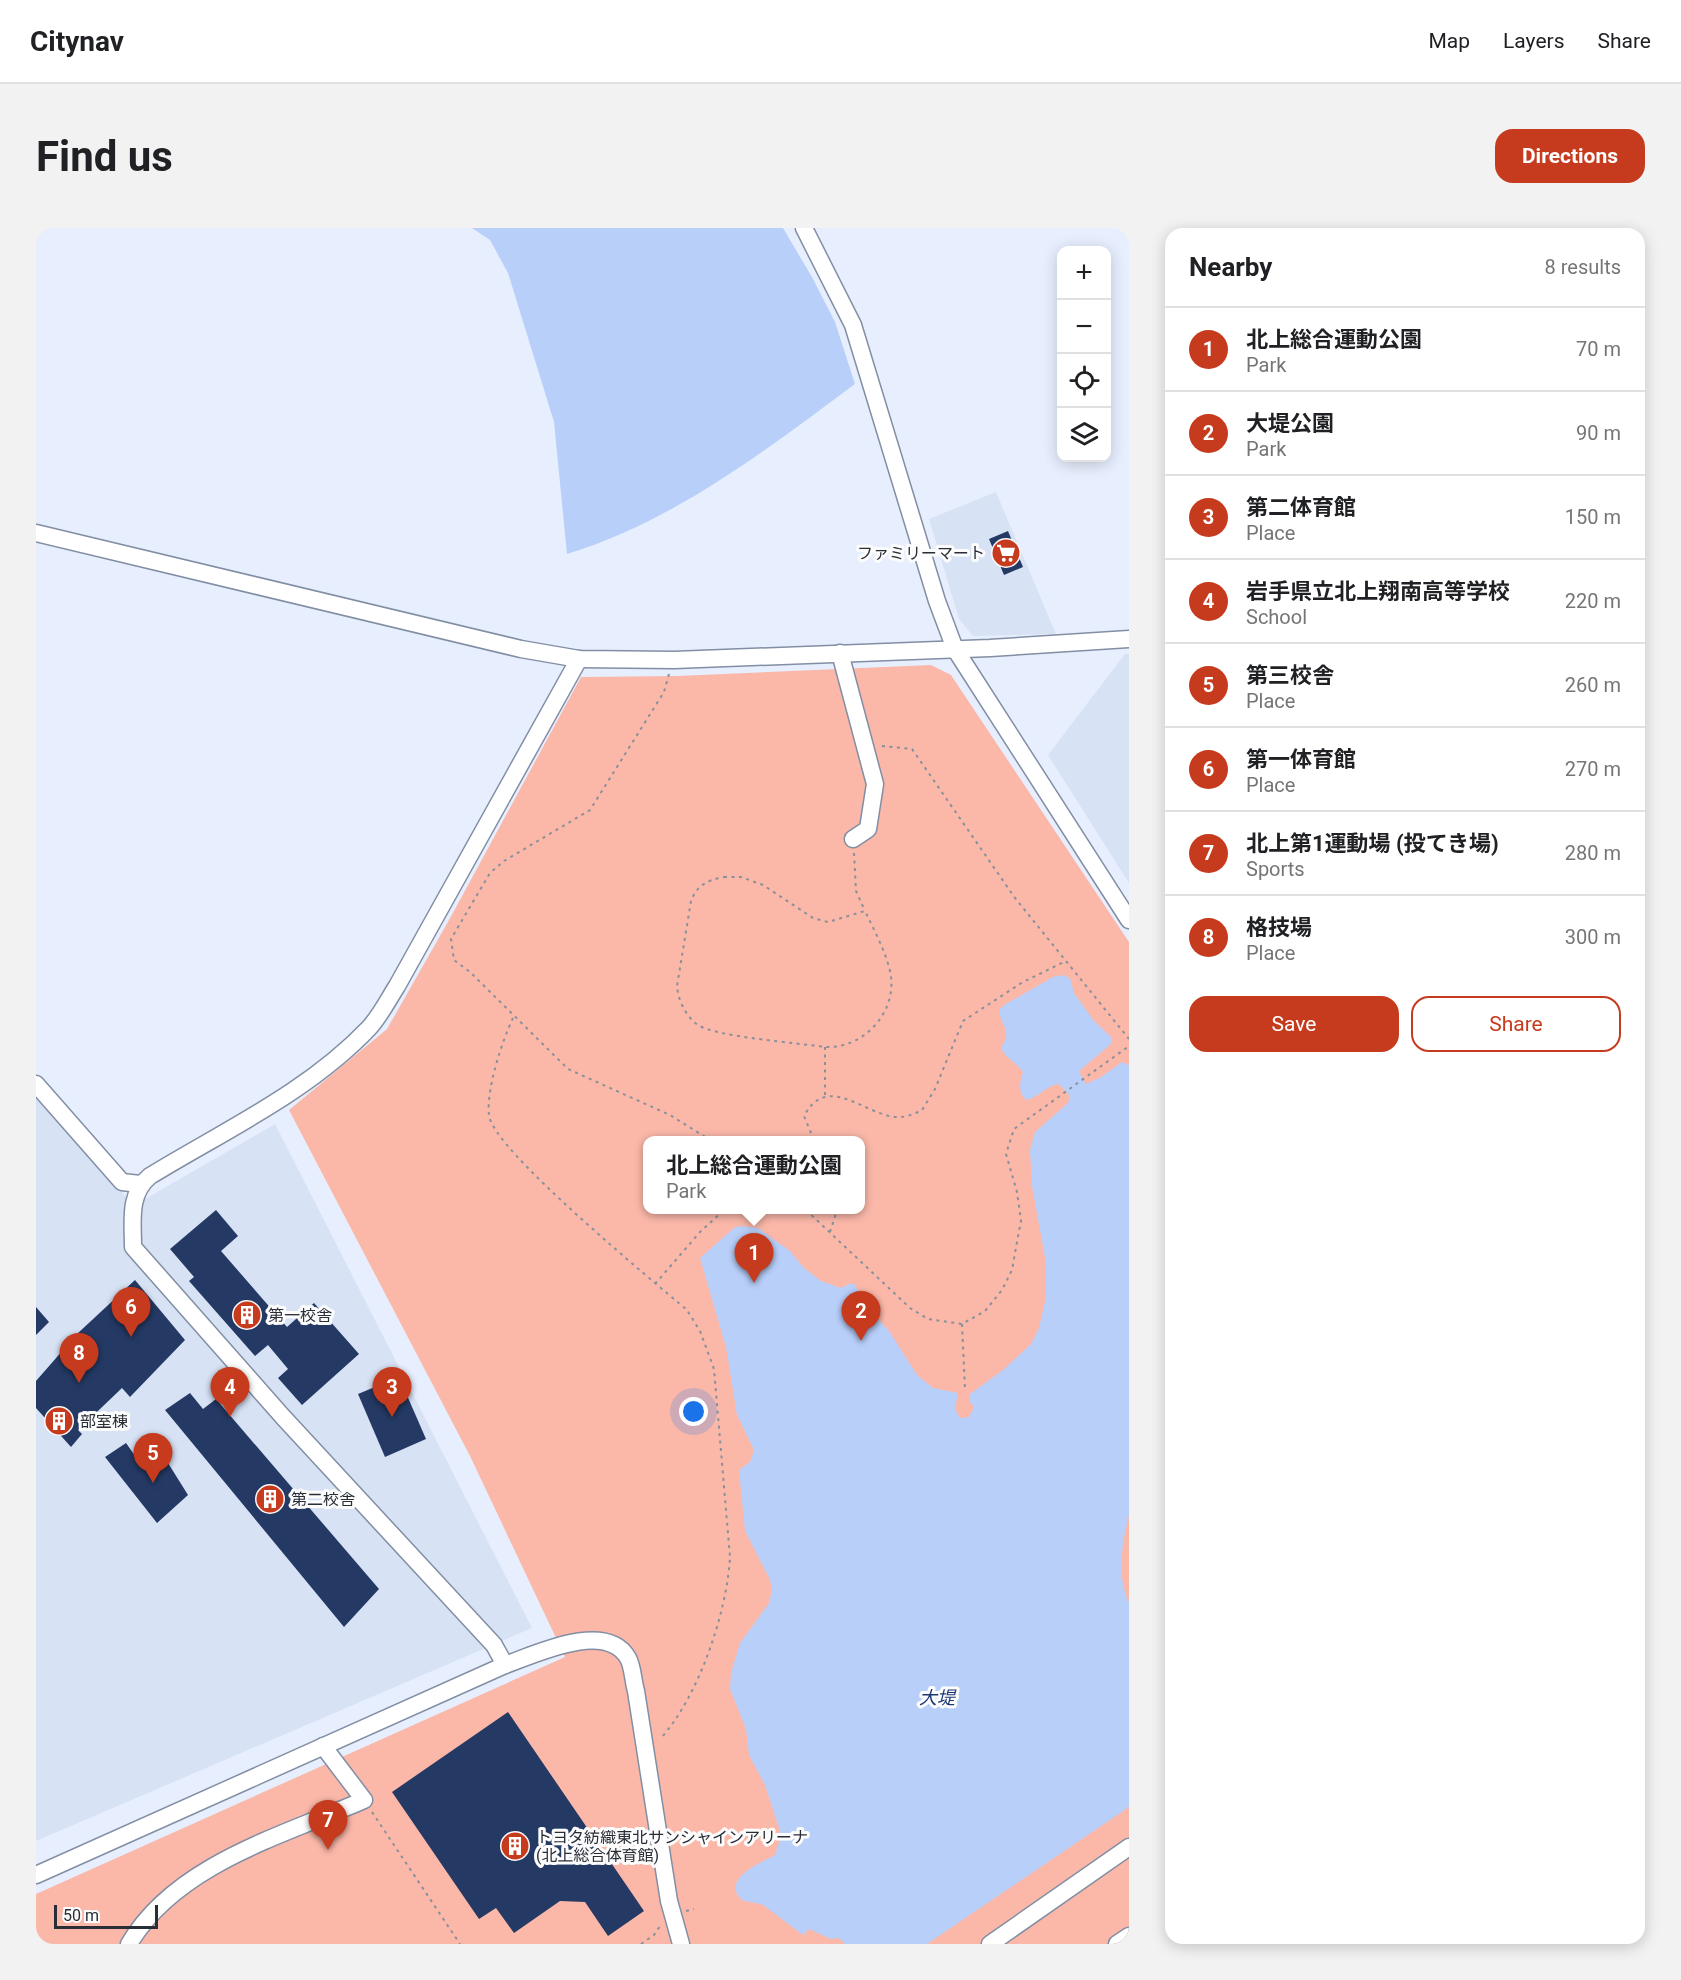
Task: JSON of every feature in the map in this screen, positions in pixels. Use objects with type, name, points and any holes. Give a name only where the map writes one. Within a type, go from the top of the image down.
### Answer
[{"type":"street","points":[[804,228],[853,325],[937,601],[955,649],[1129,920]]},
{"type":"street","points":[[36,533],[520,649],[579,659],[674,660],[955,649],[1129,639]]},
{"type":"street","points":[[840,653],[846,667],[875,784],[874,806],[868,829],[853,839]]},
{"type":"street","points":[[505,1665],[494,1645],[283,1417],[133,1246],[132,1206],[140,1184],[174,1161],[285,1098],[333,1062],[370,1026],[397,986],[579,659]]},
{"type":"street","points":[[36,1084],[122,1182],[140,1184]]},
{"type":"street","points":[[36,1875],[505,1665],[578,1641],[594,1639],[609,1643],[628,1658],[669,1901],[681,1944]]},
{"type":"street","points":[[129,1944],[160,1905],[181,1885],[247,1851],[364,1800],[323,1746]]},
{"type":"street","points":[[990,1944],[1129,1847]]},
{"type":"street","points":[[1117,1944],[1129,1936]]},
{"type":"path","points":[[674,660],[664,692],[590,810],[504,861],[490,873],[451,939],[454,960],[470,972],[513,1018],[568,1069],[669,1115],[703,1136]]},
{"type":"path","points":[[864,746],[912,749],[1015,898],[1129,1039]]},
{"type":"path","points":[[853,839],[856,891],[883,950],[890,973],[889,998],[881,1019],[867,1035],[838,1047],[825,1047],[712,1031],[690,1019],[678,997],[677,986],[691,901],[695,889],[711,880],[741,877],[763,885],[795,908],[828,922],[865,911]]},
{"type":"path","points":[[812,1136],[804,1116],[811,1102],[825,1096],[843,1097],[877,1112],[897,1117],[922,1110],[934,1089],[963,1021],[1023,982],[1066,961]]},
{"type":"path","points":[[513,1018],[506,1034],[491,1092],[489,1116],[496,1134],[525,1166],[687,1310],[700,1331],[714,1369],[730,1557],[729,1582],[706,1661],[676,1722],[660,1739],[645,1749]]},
{"type":"path","points":[[811,1214],[910,1308],[928,1319],[962,1324],[985,1311],[1002,1290],[1012,1269],[1021,1221],[1017,1192],[1006,1154],[1008,1141],[1014,1129],[1087,1074],[1129,1046]]},
{"type":"path","points":[[825,1047],[825,1096]]},
{"type":"path","points":[[656,1284],[700,1232],[719,1214]]},
{"type":"path","points":[[830,1232],[835,1214]]},
{"type":"path","points":[[962,1324],[965,1389]]},
{"type":"path","points":[[364,1800],[460,1944]]},
{"type":"shaded area","points":[[996,492],[1056,634],[973,636],[959,619],[929,519]]},
{"type":"shaded area","points":[[1125,654],[1129,654],[1129,883],[1048,755]]},
{"type":"shaded area","points":[[931,665],[951,675],[1129,942],[1129,1944],[36,1944],[36,1894],[565,1657],[470,1456],[289,1110],[387,1029],[581,677],[677,676]]},
{"type":"shaded area","points":[[36,1080],[133,1206],[275,1124],[532,1628],[36,1841]]},
{"type":"water","points":[[472,228],[783,228],[835,322],[855,384],[788,434],[682,503],[607,540],[567,554],[554,422],[508,273],[490,240]]},
{"type":"water","name":"大堤","points":[[1062,975],[1070,978],[1074,993],[1094,1021],[1112,1038],[1111,1044],[1079,1071],[1086,1084],[1101,1077],[1122,1062],[1129,1065],[1129,1515],[1122,1548],[1121,1570],[1129,1602],[1129,1807],[927,1944],[845,1944],[839,1938],[831,1939],[809,1929],[803,1935],[763,1905],[742,1900],[736,1891],[736,1885],[743,1874],[775,1855],[780,1840],[779,1828],[765,1785],[749,1755],[746,1729],[730,1689],[731,1673],[740,1643],[769,1603],[772,1590],[770,1580],[745,1531],[739,1470],[750,1462],[754,1450],[737,1415],[726,1347],[700,1258],[734,1228],[740,1226],[758,1228],[790,1251],[804,1268],[821,1281],[841,1288],[851,1283],[855,1285],[871,1311],[889,1331],[917,1375],[933,1388],[958,1393],[955,1409],[960,1418],[969,1417],[974,1407],[970,1402],[970,1394],[1003,1370],[1031,1344],[1039,1328],[1046,1297],[1046,1263],[1032,1186],[1030,1150],[1035,1132],[1068,1103],[1070,1096],[1059,1084],[1026,1100],[1020,1089],[1023,1072],[1001,1048],[1006,1032],[999,1010],[1053,977]]},
{"type":"building","name":"ファミリーマート","points":[[1008,531],[1023,567],[1004,575],[989,539]]},
{"type":"building","name":"第一校舎","points":[[216,1210],[238,1236],[221,1251],[287,1327],[314,1303],[359,1354],[302,1405],[278,1378],[288,1369],[268,1345],[255,1356],[189,1281],[194,1277],[170,1249]]},
{"type":"building","points":[[135,1280],[185,1340],[130,1397],[122,1388],[78,1430],[82,1434],[71,1447],[36,1408],[36,1381],[77,1334]]},
{"type":"building","points":[[36,1307],[49,1322],[36,1335]]},
{"type":"building","points":[[399,1377],[426,1439],[385,1457],[358,1394]]},
{"type":"building","name":"第二校舎","points":[[190,1393],[203,1409],[216,1399],[379,1589],[344,1627],[165,1410]]},
{"type":"building","points":[[126,1443],[145,1470],[163,1455],[188,1495],[157,1523],[105,1457]]},
{"type":"building","name":"トヨタ紡織東北サンシャインアリーナ (北上総合体育館)","points":[[508,1712],[644,1911],[608,1936],[585,1902],[560,1901],[514,1933],[496,1908],[479,1919],[392,1792]]},
{"type":"place","name":"ファミリーマート","points":[[1006,553]]},
{"type":"place","name":"北上総合運動公園","points":[[754,1283]]},
{"type":"place","name":"第一校舎","points":[[247,1315]]},
{"type":"place","name":"第一体育館","points":[[131,1337]]},
{"type":"place","name":"大堤公園","points":[[861,1341]]},
{"type":"place","name":"格技場","points":[[79,1383]]},
{"type":"place","name":"岩手県立北上翔南高等学校","points":[[230,1417]]},
{"type":"place","name":"第二体育館","points":[[392,1417]]},
{"type":"place","name":"部室棟","points":[[59,1421]]},
{"type":"place","name":"第三校舎","points":[[153,1483]]},
{"type":"place","name":"第二校舎","points":[[270,1499]]},
{"type":"place","name":"トヨタ紡織東北サンシャインアリーナ (北上総合体育館)","points":[[515,1846]]},
{"type":"place","name":"北上第1運動場 (投てき場)","points":[[328,1850]]}]
